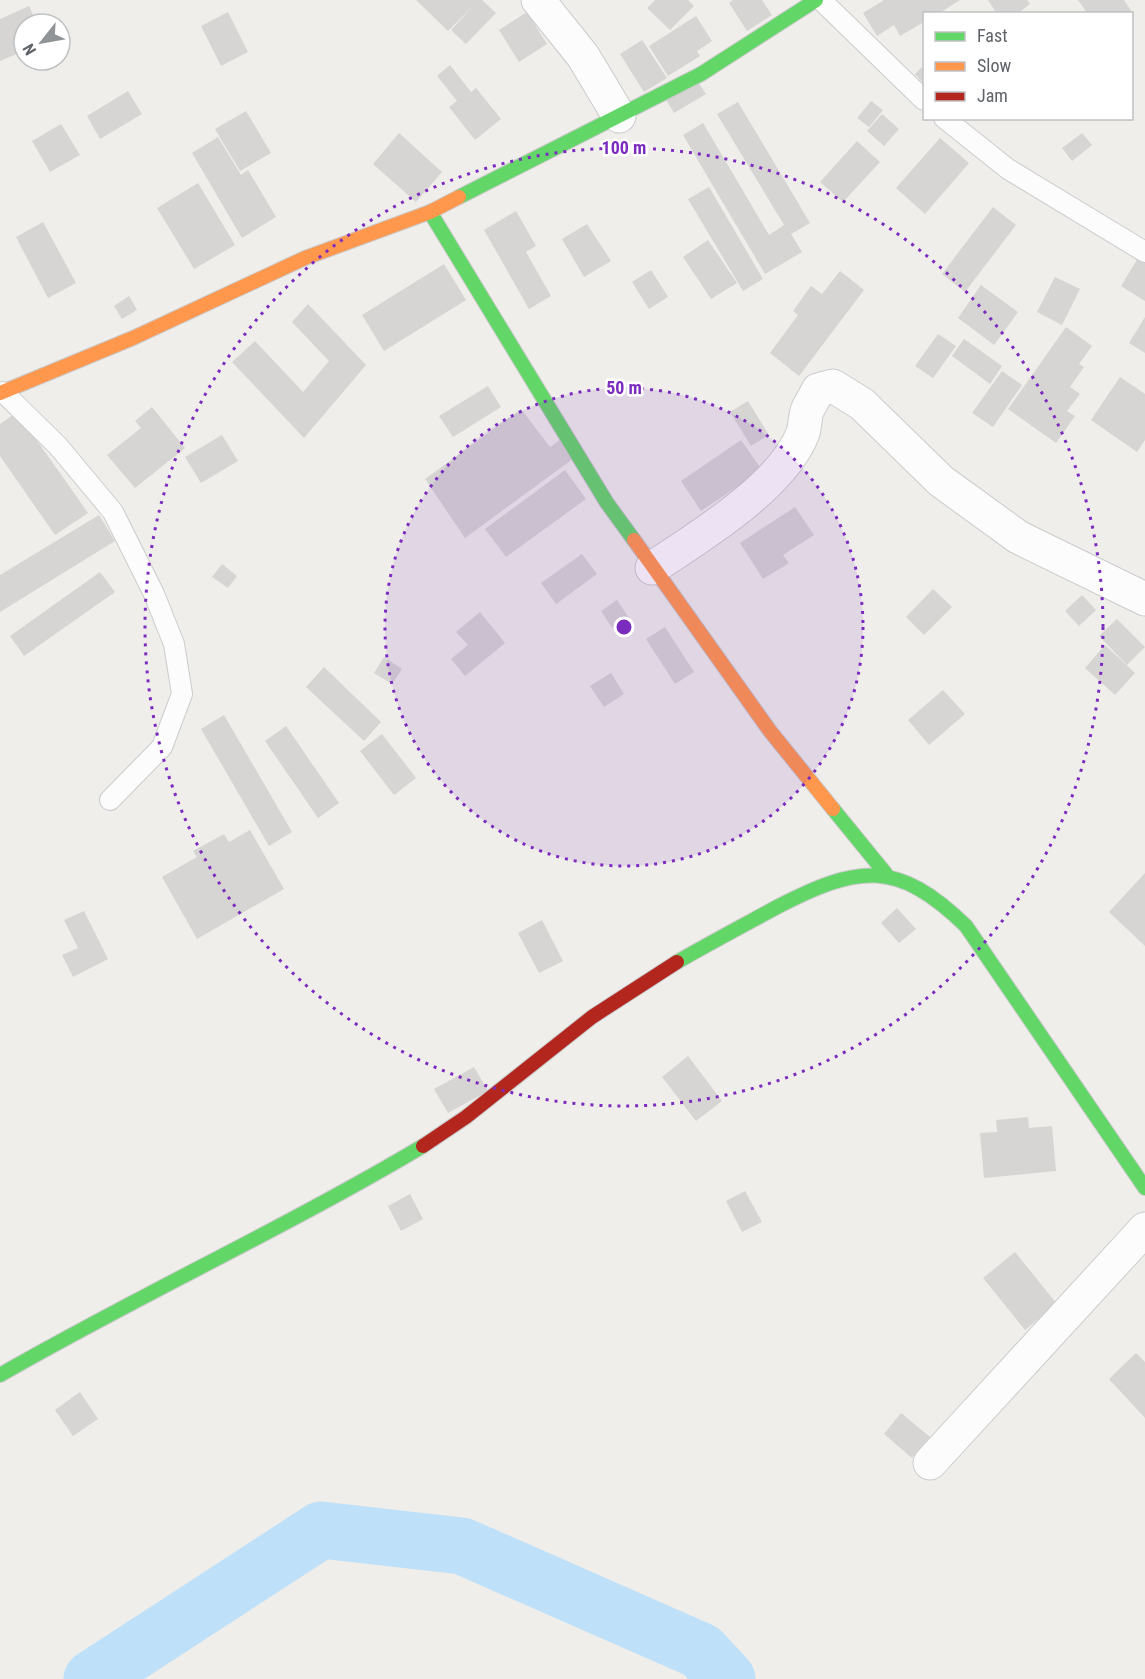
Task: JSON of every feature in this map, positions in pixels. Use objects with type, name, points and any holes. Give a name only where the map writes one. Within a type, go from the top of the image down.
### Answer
[{"type":"street","points":[[538,0],[583,56],[619,116]]},
{"type":"street","points":[[2,392],[133,338],[305,258],[430,212],[701,74],[816,0]]},
{"type":"street","points":[[430,212],[607,503],[770,731],[886,874],[945,904],[966,926],[1145,1188]]},
{"type":"street","points":[[652,568],[720,523],[759,490],[781,467],[803,434],[807,410],[818,390],[832,386],[862,404],[941,481],[1018,537],[1145,599]]},
{"type":"street","points":[[0,1375],[66,1335],[359,1182],[444,1134],[616,1000],[710,941],[828,881],[854,874],[886,874]]},
{"type":"street","points":[[930,1463],[1145,1229]]},
{"type":"lane","points":[[821,0],[923,99]]},
{"type":"lane","points":[[947,120],[1008,169],[1145,252]]},
{"type":"lane","points":[[2,392],[58,446],[114,512],[154,594],[174,644],[182,694],[162,747],[110,800]]},
{"type":"building","points":[[416,0],[482,0],[496,13],[466,44],[451,30],[474,5],[448,31]]},
{"type":"building","points":[[655,0],[688,0],[694,6],[670,30],[647,8]]},
{"type":"building","points":[[733,0],[762,0],[772,15],[747,31],[729,3]]},
{"type":"building","points":[[884,0],[960,0],[941,12],[923,12],[923,23],[900,36],[894,25],[877,36],[863,13]]},
{"type":"building","points":[[988,0],[1027,0],[1030,4],[1020,12],[996,12]]},
{"type":"building","points":[[1078,0],[1124,0],[1132,12],[1087,12]]},
{"type":"building","points":[[29,6],[32,12],[16,12]]},
{"type":"building","points":[[228,12],[248,52],[221,66],[201,26]]},
{"type":"building","points":[[527,12],[547,44],[519,62],[499,30]]},
{"type":"building","points":[[12,14],[12,56],[0,61],[0,19]]},
{"type":"building","points":[[696,16],[712,41],[697,51],[700,56],[668,76],[649,46]]},
{"type":"building","points":[[642,40],[667,78],[644,92],[620,54]]},
{"type":"building","points":[[450,65],[471,92],[476,88],[501,119],[475,140],[449,107],[457,101],[437,76]]},
{"type":"building","points":[[923,66],[923,83],[915,74]]},
{"type":"building","points":[[696,79],[706,94],[674,113],[665,98]]},
{"type":"building","points":[[128,91],[142,114],[100,139],[87,116]]},
{"type":"building","points":[[871,101],[883,110],[869,127],[857,118]]},
{"type":"building","points":[[738,102],[810,223],[791,234],[802,252],[765,274],[683,135],[703,123],[769,235],[784,225],[717,114]]},
{"type":"building","points":[[246,111],[271,153],[240,171],[215,129]]},
{"type":"building","points":[[882,114],[899,129],[884,146],[867,131]]},
{"type":"building","points":[[61,124],[80,155],[50,172],[32,141]]},
{"type":"building","points":[[399,133],[442,172],[416,202],[373,164]]},
{"type":"building","points":[[1082,133],[1092,145],[1072,161],[1062,148]]},
{"type":"building","points":[[218,137],[241,175],[248,170],[276,217],[242,238],[192,153]]},
{"type":"building","points":[[940,138],[969,163],[925,214],[896,188]]},
{"type":"building","points":[[857,141],[880,162],[843,202],[820,182]]},
{"type":"building","points":[[198,183],[235,245],[194,269],[157,208]]},
{"type":"building","points":[[709,187],[763,279],[743,291],[688,199]]},
{"type":"building","points":[[993,207],[1016,225],[965,292],[942,274]]},
{"type":"building","points":[[516,211],[536,246],[526,252],[551,296],[529,309],[484,230]]},
{"type":"building","points":[[43,222],[76,283],[48,298],[16,237]]},
{"type":"building","points":[[587,224],[611,261],[584,277],[562,239]]},
{"type":"building","points":[[708,240],[737,283],[711,299],[683,257]]},
{"type":"building","points":[[1138,258],[1145,262],[1145,301],[1121,286]]},
{"type":"building","points":[[444,264],[466,300],[384,351],[362,315]]},
{"type":"building","points":[[651,270],[668,297],[649,309],[632,282]]},
{"type":"building","points":[[840,271],[864,290],[799,376],[770,353],[798,315],[793,311],[811,286],[822,294]]},
{"type":"building","points":[[1055,277],[1080,289],[1062,325],[1037,312]]},
{"type":"building","points":[[981,285],[1018,312],[994,345],[958,318]]},
{"type":"building","points":[[129,296],[137,310],[122,319],[114,306]]},
{"type":"building","points":[[308,304],[366,365],[304,438],[232,362],[255,341],[303,392],[329,361],[292,322]]},
{"type":"building","points":[[1145,317],[1145,353],[1129,343]]},
{"type":"building","points":[[1066,327],[1092,346],[1079,364],[1084,367],[1070,387],[1080,394],[1067,411],[1075,416],[1056,443],[1008,409]]},
{"type":"building","points":[[938,334],[956,346],[933,378],[915,366]]},
{"type":"building","points":[[964,339],[1002,366],[990,384],[952,356]]},
{"type":"building","points":[[1002,371],[1022,385],[993,427],[972,413]]},
{"type":"building","points":[[1120,377],[1145,394],[1145,440],[1137,452],[1091,420]]},
{"type":"building","points":[[488,386],[501,407],[453,437],[439,416]]},
{"type":"building","points":[[748,401],[769,435],[751,446],[730,412]]},
{"type":"building","points":[[152,407],[185,448],[135,488],[107,455],[141,428],[135,421]]},
{"type":"building","points":[[521,409],[550,447],[560,440],[574,458],[465,538],[425,479]]},
{"type":"building","points":[[17,412],[88,513],[55,535],[0,456],[0,424]]},
{"type":"building","points":[[222,435],[238,461],[201,483],[185,457]]},
{"type":"building","points":[[741,440],[762,470],[701,511],[681,481]]},
{"type":"building","points":[[565,470],[586,499],[506,557],[485,529]]},
{"type":"building","points":[[795,507],[814,535],[783,555],[789,563],[763,579],[740,543]]},
{"type":"building","points":[[99,515],[115,541],[0,612],[0,575]]},
{"type":"building","points":[[582,554],[597,574],[556,604],[541,583]]},
{"type":"building","points":[[222,564],[237,576],[228,588],[212,577]]},
{"type":"building","points":[[100,572],[115,592],[24,656],[10,636]]},
{"type":"building","points":[[933,589],[952,607],[924,635],[906,617]]},
{"type":"building","points":[[1082,595],[1096,610],[1079,626],[1065,611]]},
{"type":"building","points":[[617,600],[629,618],[612,628],[601,611]]},
{"type":"building","points":[[480,612],[505,643],[465,676],[451,659],[468,645],[456,632]]},
{"type":"building","points":[[1117,619],[1145,647],[1127,665],[1099,636]]},
{"type":"building","points":[[665,627],[694,672],[675,684],[646,639]]},
{"type":"building","points":[[1105,645],[1135,673],[1115,695],[1085,668]]},
{"type":"building","points":[[384,657],[402,669],[392,684],[374,673]]},
{"type":"building","points":[[324,667],[381,722],[364,741],[306,687]]},
{"type":"building","points":[[611,673],[624,694],[604,707],[590,686]]},
{"type":"building","points":[[943,690],[965,714],[929,745],[908,720]]},
{"type":"building","points":[[224,715],[292,832],[269,846],[201,729]]},
{"type":"building","points":[[286,726],[339,803],[318,818],[265,741]]},
{"type":"building","points":[[382,734],[416,778],[394,795],[360,751]]},
{"type":"building","points":[[250,830],[284,889],[197,939],[162,877],[197,857],[193,851],[224,834],[229,842]]},
{"type":"building","points":[[1145,873],[1145,946],[1109,912]]},
{"type":"building","points":[[897,908],[916,929],[899,943],[881,923]]},
{"type":"building","points":[[84,911],[108,959],[73,977],[62,955],[78,948],[64,920]]},
{"type":"building","points":[[542,920],[563,961],[539,973],[518,933]]},
{"type":"building","points":[[688,1056],[722,1101],[696,1121],[662,1077]]},
{"type":"building","points":[[474,1067],[488,1091],[448,1113],[434,1089]]},
{"type":"building","points":[[1028,1117],[1029,1128],[1052,1126],[1056,1171],[984,1178],[980,1133],[997,1132],[996,1120]]},
{"type":"building","points":[[745,1191],[762,1222],[742,1232],[726,1201]]},
{"type":"building","points":[[410,1194],[423,1219],[401,1231],[388,1206]]},
{"type":"building","points":[[1015,1252],[1057,1304],[1025,1330],[983,1278]]},
{"type":"building","points":[[1136,1353],[1145,1362],[1145,1418],[1109,1379]]},
{"type":"building","points":[[80,1392],[98,1419],[73,1436],[55,1410]]},
{"type":"building","points":[[901,1413],[930,1437],[912,1458],[884,1434]]},
{"type":"waterway","points":[[92,1679],[321,1530],[462,1546],[701,1651],[727,1679]]},
{"type":"traffic: fast","points":[[459,197],[701,74],[816,0]]},
{"type":"traffic: fast","points":[[430,212],[607,503],[634,540]]},
{"type":"traffic: fast","points":[[833,809],[886,874]]},
{"type":"traffic: fast","points":[[677,962],[777,907],[831,883],[854,877],[876,876],[897,879],[919,889],[941,904],[966,926],[1145,1188]]},
{"type":"traffic: fast","points":[[0,1375],[318,1205],[423,1146]]},
{"type":"traffic: slow","points":[[0,393],[133,338],[305,258],[430,212],[459,197]]},
{"type":"traffic: slow","points":[[634,540],[770,731],[833,809]]},
{"type":"traffic: jam","points":[[423,1146],[466,1117],[592,1017],[677,962]]}]
